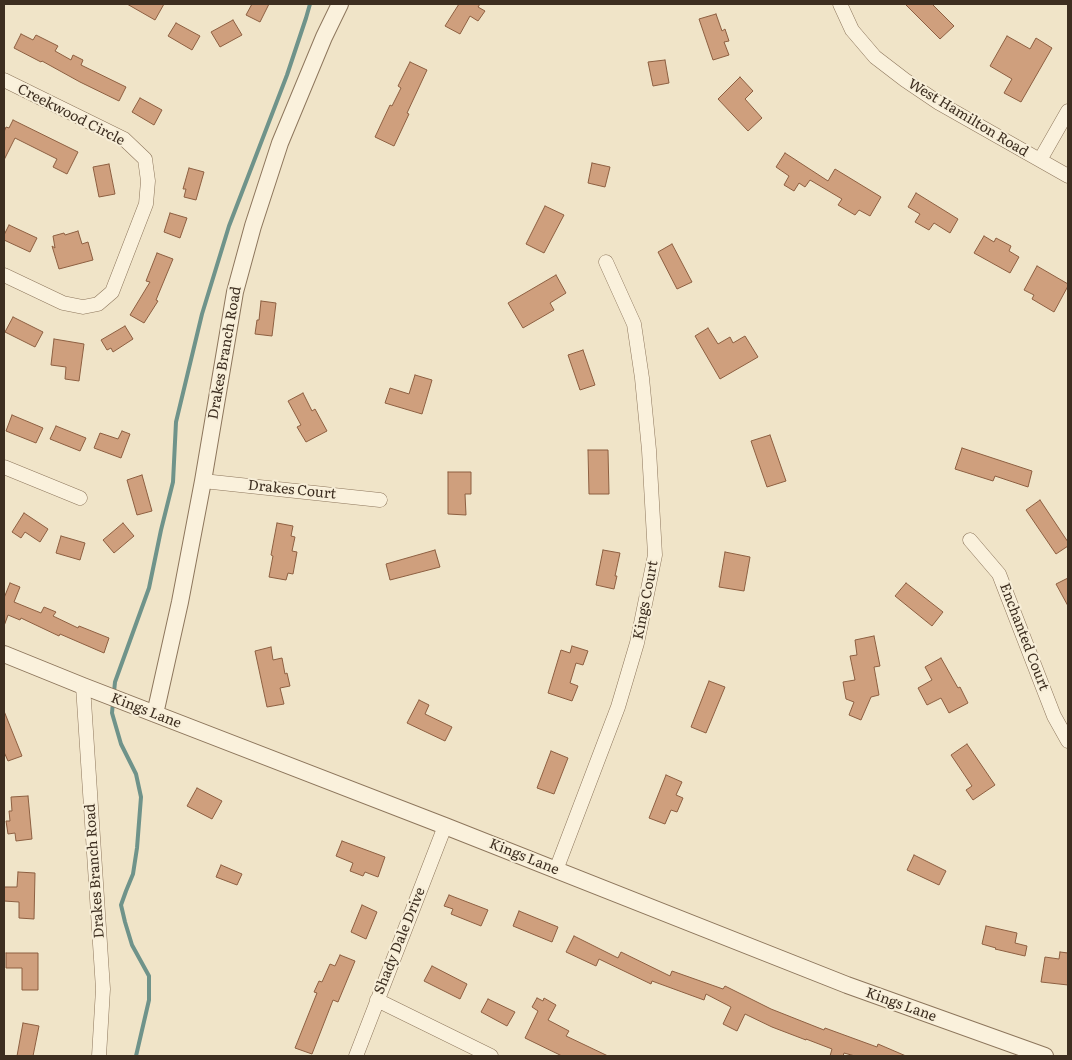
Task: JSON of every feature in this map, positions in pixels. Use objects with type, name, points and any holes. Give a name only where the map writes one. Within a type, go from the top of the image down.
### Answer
[{"type":"street","name":"Drakes Branch Road","points":[[155,714],[180,602],[235,292],[253,226],[280,143],[324,37],[340,4]]},
{"type":"street","name":"West Hamilton Road","points":[[840,4],[852,30],[875,57],[905,80],[940,103],[1068,176]]},
{"type":"street","name":"Creekwood Circle","points":[[4,80],[124,140],[145,159],[148,181],[146,204],[112,292],[98,304],[83,307],[63,303],[4,274]]},
{"type":"street","points":[[1040,160],[1068,112]]},
{"type":"street","name":"Kings Court","points":[[556,870],[618,707],[637,643],[655,555],[649,450],[642,378],[634,324],[606,262]]},
{"type":"street","points":[[4,468],[80,498]]},
{"type":"street","name":"Drakes Court","points":[[203,480],[380,500]]},
{"type":"street","name":"Enchanted Court","points":[[970,540],[999,574],[1054,716],[1068,740]]},
{"type":"street","name":"Kings Lane","points":[[4,654],[847,985],[1045,1056]]},
{"type":"street","name":"Drakes Branch Road","points":[[83,686],[103,990],[99,1056]]},
{"type":"street","name":"Shady Dale Drive","points":[[356,1056],[446,826]]},
{"type":"street","points":[[377,1000],[491,1056]]},
{"type":"building","points":[[127,4],[164,4],[155,20]]},
{"type":"building","points":[[252,4],[269,4],[260,22],[246,15]]},
{"type":"building","points":[[459,4],[480,4],[478,7],[485,11],[478,21],[470,16],[460,34],[445,26]]},
{"type":"building","points":[[905,4],[932,4],[954,26],[940,39]]},
{"type":"building","points":[[716,14],[722,31],[725,29],[729,41],[724,42],[729,55],[713,60],[699,19]]},
{"type":"building","points":[[233,20],[242,35],[220,47],[211,32]]},
{"type":"building","points":[[176,23],[200,36],[192,50],[168,36]]},
{"type":"building","points":[[21,34],[33,40],[36,35],[58,46],[55,51],[71,60],[73,55],[83,60],[81,65],[126,87],[119,101],[14,48]]},
{"type":"building","points":[[1007,36],[1030,49],[1036,38],[1052,48],[1021,102],[1004,93],[1012,79],[990,66]]},
{"type":"building","points":[[665,60],[669,83],[653,86],[648,62]]},
{"type":"building","points":[[410,62],[427,70],[394,146],[375,137],[390,105],[392,106],[401,88],[398,86]]},
{"type":"building","points":[[740,77],[753,91],[745,99],[762,118],[748,131],[718,99]]},
{"type":"building","points":[[140,98],[162,110],[154,125],[132,112]]},
{"type":"building","points":[[13,120],[78,152],[67,174],[53,167],[57,159],[15,138],[4,160],[4,132],[6,127],[9,128]]},
{"type":"building","points":[[785,153],[828,181],[835,169],[881,197],[870,216],[859,210],[855,215],[838,205],[842,199],[810,180],[805,187],[799,183],[794,191],[784,185],[789,176],[776,167]]},
{"type":"building","points":[[592,163],[610,167],[605,187],[588,183]]},
{"type":"building","points":[[109,164],[115,194],[99,197],[93,167]]},
{"type":"building","points":[[189,168],[204,172],[196,200],[184,197],[186,189],[183,189]]},
{"type":"building","points":[[916,193],[958,219],[950,233],[934,223],[929,230],[915,222],[920,214],[908,207]]},
{"type":"building","points":[[545,206],[564,215],[544,253],[526,244]]},
{"type":"building","points":[[170,213],[187,218],[180,238],[164,232]]},
{"type":"building","points":[[9,225],[37,238],[30,252],[4,240],[4,235]]},
{"type":"building","points":[[78,231],[82,244],[88,242],[93,260],[59,269],[52,246],[55,248],[53,236]]},
{"type":"building","points":[[984,236],[994,242],[996,238],[1011,246],[1009,251],[1019,257],[1010,273],[974,253]]},
{"type":"building","points":[[672,244],[692,282],[677,289],[658,252]]},
{"type":"building","points":[[157,253],[173,259],[156,300],[158,301],[144,323],[130,315],[150,282],[146,281]]},
{"type":"building","points":[[1037,266],[1068,284],[1054,312],[1032,299],[1034,295],[1024,290]]},
{"type":"building","points":[[556,275],[566,293],[550,303],[554,310],[523,328],[508,303]]},
{"type":"building","points":[[261,301],[276,303],[272,336],[255,334]]},
{"type":"building","points":[[13,317],[43,332],[35,347],[5,332]]},
{"type":"building","points":[[125,326],[133,339],[113,352],[111,348],[107,350],[101,340]]},
{"type":"building","points":[[708,328],[718,344],[730,337],[733,343],[745,336],[758,357],[720,379],[695,336]]},
{"type":"building","points":[[54,339],[84,344],[79,381],[65,379],[66,367],[51,365]]},
{"type":"building","points":[[583,350],[595,385],[580,390],[568,355]]},
{"type":"building","points":[[415,375],[432,380],[422,414],[385,403],[390,388],[409,394]]},
{"type":"building","points":[[303,393],[312,411],[315,409],[327,431],[306,442],[297,427],[301,425],[288,401]]},
{"type":"building","points":[[12,415],[43,428],[36,443],[6,431]]},
{"type":"building","points":[[56,426],[86,438],[80,451],[50,439]]},
{"type":"building","points":[[122,431],[130,434],[121,458],[94,448],[100,433],[118,439]]},
{"type":"building","points":[[770,435],[786,481],[767,487],[751,441]]},
{"type":"building","points":[[962,448],[1032,471],[1028,487],[995,476],[993,481],[955,469]]},
{"type":"building","points":[[588,450],[608,450],[609,494],[589,494]]},
{"type":"building","points":[[448,472],[471,472],[471,494],[465,494],[466,515],[448,514]]},
{"type":"building","points":[[142,475],[152,511],[137,515],[127,480]]},
{"type":"building","points":[[1040,500],[1068,542],[1068,546],[1056,554],[1026,510]]},
{"type":"building","points":[[24,513],[48,529],[40,542],[25,532],[21,538],[12,532]]},
{"type":"building","points":[[123,523],[134,536],[114,553],[103,540]]},
{"type":"building","points":[[277,523],[293,526],[291,536],[295,537],[292,551],[297,552],[293,574],[288,573],[286,580],[269,577]]},
{"type":"building","points":[[61,536],[85,543],[80,560],[56,553]]},
{"type":"building","points":[[435,550],[440,567],[390,580],[386,564]]},
{"type":"building","points":[[603,550],[620,553],[614,589],[596,585]]},
{"type":"building","points":[[725,552],[750,557],[744,591],[719,587]]},
{"type":"building","points":[[1068,578],[1068,606],[1056,584]]},
{"type":"building","points":[[10,583],[20,587],[14,602],[41,613],[44,607],[56,612],[53,616],[78,628],[79,626],[109,638],[104,653],[60,634],[59,636],[21,618],[20,620],[8,615],[4,626],[4,598]]},
{"type":"building","points":[[906,583],[943,612],[932,626],[895,596]]},
{"type":"building","points":[[874,636],[880,666],[874,667],[879,695],[871,697],[861,720],[849,715],[854,702],[846,699],[843,682],[855,680],[850,656],[857,655],[855,640]]},
{"type":"building","points":[[572,646],[588,651],[583,665],[576,663],[570,683],[578,686],[572,701],[548,693],[561,650],[570,653]]},
{"type":"building","points":[[271,647],[273,660],[282,658],[285,674],[287,673],[290,686],[280,688],[284,704],[267,707],[255,651]]},
{"type":"building","points":[[941,658],[968,703],[949,713],[941,698],[927,705],[918,688],[932,680],[925,667]]},
{"type":"building","points":[[709,681],[725,687],[706,733],[691,727]]},
{"type":"building","points":[[419,700],[429,705],[425,714],[452,727],[445,741],[407,723]]},
{"type":"building","points":[[4,711],[22,756],[8,761],[4,752]]},
{"type":"building","points":[[967,744],[995,785],[973,800],[966,790],[972,786],[951,755]]},
{"type":"building","points":[[551,751],[568,758],[554,794],[537,788]]},
{"type":"building","points":[[666,775],[682,782],[676,795],[683,798],[677,812],[671,810],[665,824],[649,818]]},
{"type":"building","points":[[197,788],[222,801],[212,819],[187,806]]},
{"type":"building","points":[[28,796],[32,839],[16,841],[15,833],[8,834],[6,821],[10,821],[9,811],[12,811],[11,797]]},
{"type":"building","points":[[342,841],[385,857],[378,877],[365,872],[363,876],[350,871],[353,863],[336,856]]},
{"type":"building","points":[[914,855],[946,871],[939,885],[907,870]]},
{"type":"building","points":[[221,865],[242,874],[237,885],[216,877]]},
{"type":"building","points":[[18,872],[35,873],[34,919],[19,918],[19,902],[4,901],[4,887],[17,887]]},
{"type":"building","points":[[449,895],[488,910],[481,926],[451,914],[453,909],[444,906]]},
{"type":"building","points":[[362,905],[377,912],[366,939],[351,932]]},
{"type":"building","points":[[519,911],[558,927],[552,942],[513,926]]},
{"type":"building","points":[[986,926],[1017,933],[1015,943],[1027,946],[1025,956],[982,944]]},
{"type":"building","points":[[574,936],[618,958],[621,952],[670,976],[672,971],[723,989],[725,986],[771,1009],[824,1030],[825,1028],[877,1047],[878,1044],[906,1056],[855,1056],[844,1053],[843,1056],[830,1056],[832,1049],[772,1027],[745,1014],[737,1031],[723,1024],[731,1007],[706,994],[704,1000],[652,981],[651,984],[599,959],[596,966],[566,952]]},
{"type":"building","points":[[1060,952],[1068,953],[1068,985],[1041,982],[1045,957],[1059,959]]},
{"type":"building","points":[[6,953],[38,953],[38,990],[22,990],[22,968],[6,968]]},
{"type":"building","points":[[340,955],[355,961],[338,1002],[333,1000],[312,1054],[295,1048],[317,993],[314,992],[319,981],[322,982],[330,964],[335,966]]},
{"type":"building","points":[[432,966],[467,984],[460,999],[424,981]]},
{"type":"building","points":[[537,998],[543,1001],[544,998],[556,1005],[548,1020],[569,1031],[566,1036],[608,1056],[562,1056],[525,1038],[538,1011],[532,1007]]},
{"type":"building","points":[[488,999],[515,1012],[507,1026],[481,1012]]},
{"type":"building","points":[[23,1023],[39,1026],[33,1056],[17,1056]]},
{"type":"waterway","points":[[114,692],[115,682],[149,588],[173,482],[176,422],[202,314],[229,226],[287,75],[310,4]]},
{"type":"waterway","points":[[113,702],[112,713],[121,744],[136,774],[141,797],[133,874],[121,905],[132,945],[149,976],[149,1000],[136,1056]]}]
